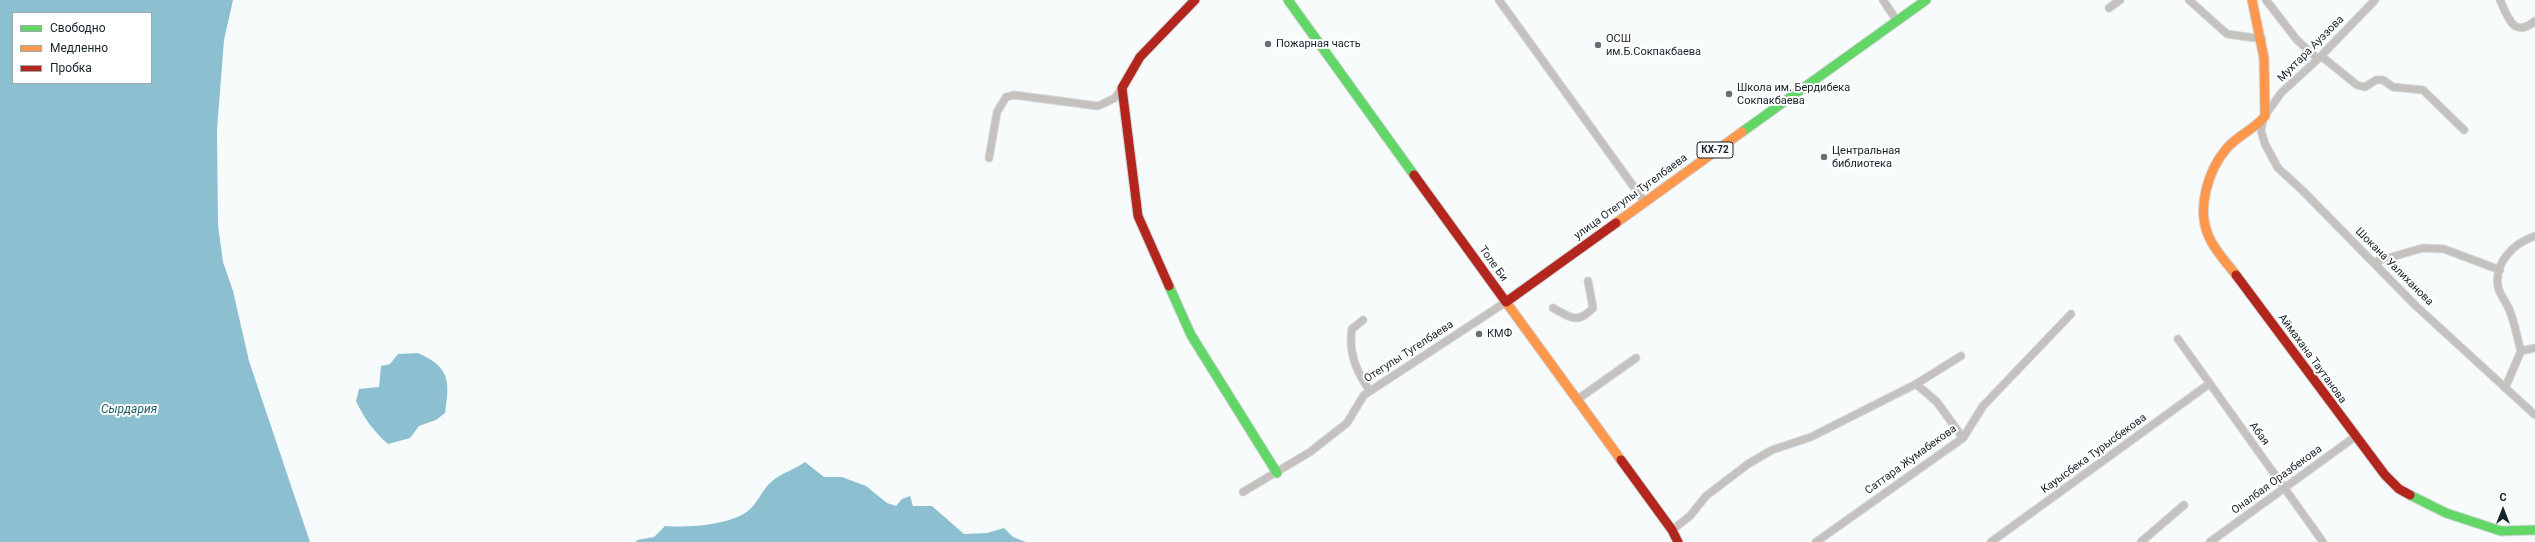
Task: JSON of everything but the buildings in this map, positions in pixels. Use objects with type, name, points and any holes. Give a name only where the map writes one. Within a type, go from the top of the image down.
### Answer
[{"type":"street","points":[[989,158],[997,112],[1006,97],[1014,95],[1098,106],[1115,98],[1140,57],[1195,0]]},
{"type":"street","name":"Толе Би","points":[[1288,0],[1506,302],[1578,399],[1672,530],[1678,542]]},
{"type":"street","points":[[1499,0],[1644,201]]},
{"type":"street","points":[[1883,0],[1897,21]]},
{"type":"street","name":"улица Отегулы Тугелбаева","points":[[1506,302],[1644,201],[1926,0]]},
{"type":"street","points":[[2109,8],[2120,0]]},
{"type":"street","points":[[2189,0],[2226,34],[2262,39]]},
{"type":"street","points":[[2252,0],[2266,58],[2267,85],[2264,117]]},
{"type":"street","points":[[2266,0],[2298,40],[2357,85],[2365,87],[2376,80],[2383,80],[2393,87],[2423,90],[2464,130]]},
{"type":"street","name":"Мухтара Ауэзова","points":[[2264,117],[2281,93],[2320,58],[2375,0]]},
{"type":"street","points":[[2500,0],[2512,24],[2518,28],[2526,28],[2535,21]]},
{"type":"street","points":[[1122,88],[1138,216],[1191,335],[1277,473]]},
{"type":"street","name":"Шокана Уалиханова","points":[[2264,117],[2261,131],[2265,144],[2278,168],[2374,262],[2416,306],[2535,415]]},
{"type":"street","name":"Аймахана Таутанова","points":[[2264,117],[2227,148],[2218,159],[2204,200],[2204,226],[2231,268],[2386,476],[2399,489],[2446,513],[2501,531],[2535,530]]},
{"type":"street","points":[[2505,388],[2521,352],[2509,309],[2498,287],[2500,270],[2514,246],[2535,236]]},
{"type":"street","points":[[2374,262],[2423,248],[2444,249],[2500,270]]},
{"type":"street","points":[[1553,308],[1572,318],[1580,318],[1593,308],[1588,282]]},
{"type":"street","name":"Отегулы Тугелбаева","points":[[1243,492],[1310,452],[1347,423],[1362,397],[1370,391],[1506,302]]},
{"type":"street","name":"Саттара Жумабекова","points":[[1816,542],[1963,438],[1982,406],[2071,314]]},
{"type":"street","points":[[1363,320],[1352,328],[1354,355],[1358,374],[1370,391]]},
{"type":"street","name":"Абая","points":[[2178,339],[2323,542]]},
{"type":"street","points":[[2521,352],[2535,348]]},
{"type":"street","points":[[1672,530],[1690,516],[1706,496],[1727,482],[1748,464],[1772,450],[1811,437],[1916,384],[1961,356]]},
{"type":"street","points":[[1578,399],[1636,358]]},
{"type":"street","points":[[1916,384],[1937,402],[1963,438]]},
{"type":"street","name":"Кауысбека Турысбекова","points":[[1991,542],[2209,384]]},
{"type":"street","name":"Оналбая Оразбекова","points":[[2210,542],[2356,436]]},
{"type":"street","points":[[2141,542],[2184,505]]},
{"type":"water","name":"Сырдария","points":[[0,0],[233,0],[224,40],[217,130],[218,225],[223,262],[233,291],[249,361],[310,542],[0,542]]},
{"type":"water","points":[[418,353],[429,358],[442,370],[445,376],[447,384],[447,402],[445,413],[436,420],[419,426],[410,438],[388,444],[374,430],[359,407],[356,401],[359,389],[379,387],[381,366],[390,364],[398,354]]},
{"type":"water","points":[[805,462],[824,477],[842,477],[866,486],[887,503],[896,506],[902,499],[910,496],[913,506],[932,506],[964,534],[987,533],[1004,528],[1013,537],[1026,542],[636,542],[637,540],[654,537],[665,526],[696,526],[731,520],[740,516],[751,508],[771,482]]},
{"type":"traffic: fast","points":[[1288,0],[1414,175]]},
{"type":"traffic: fast","points":[[1742,132],[1926,0]]},
{"type":"traffic: fast","points":[[1169,286],[1191,335],[1277,473]]},
{"type":"traffic: fast","points":[[2410,495],[2446,513],[2501,531],[2535,530]]},
{"type":"traffic: slow","points":[[2236,275],[2218,252],[2209,237],[2205,226],[2204,202],[2210,178],[2220,157],[2231,143],[2256,125],[2265,116],[2264,58],[2252,0]]},
{"type":"traffic: slow","points":[[1616,223],[1742,132]]},
{"type":"traffic: slow","points":[[1506,302],[1621,460]]},
{"type":"traffic: jam","points":[[1169,286],[1138,216],[1122,88],[1140,57],[1195,0]]},
{"type":"traffic: jam","points":[[1414,175],[1506,302],[1616,223]]},
{"type":"traffic: jam","points":[[2236,275],[2385,475],[2399,489],[2410,495]]},
{"type":"traffic: jam","points":[[1621,460],[1672,530],[1678,542]]},
{"type":"place","name":"Пожарная часть","points":[[1268,44]]},
{"type":"place","name":"ОСШ им.Б.Сокпакбаева","points":[[1598,45]]},
{"type":"place","name":"Школа им. Бердибека Сокпакбаева","points":[[1729,94]]},
{"type":"place","name":"Центральная библиотека","points":[[1824,157]]},
{"type":"place","name":"КМФ","points":[[1479,334]]}]
